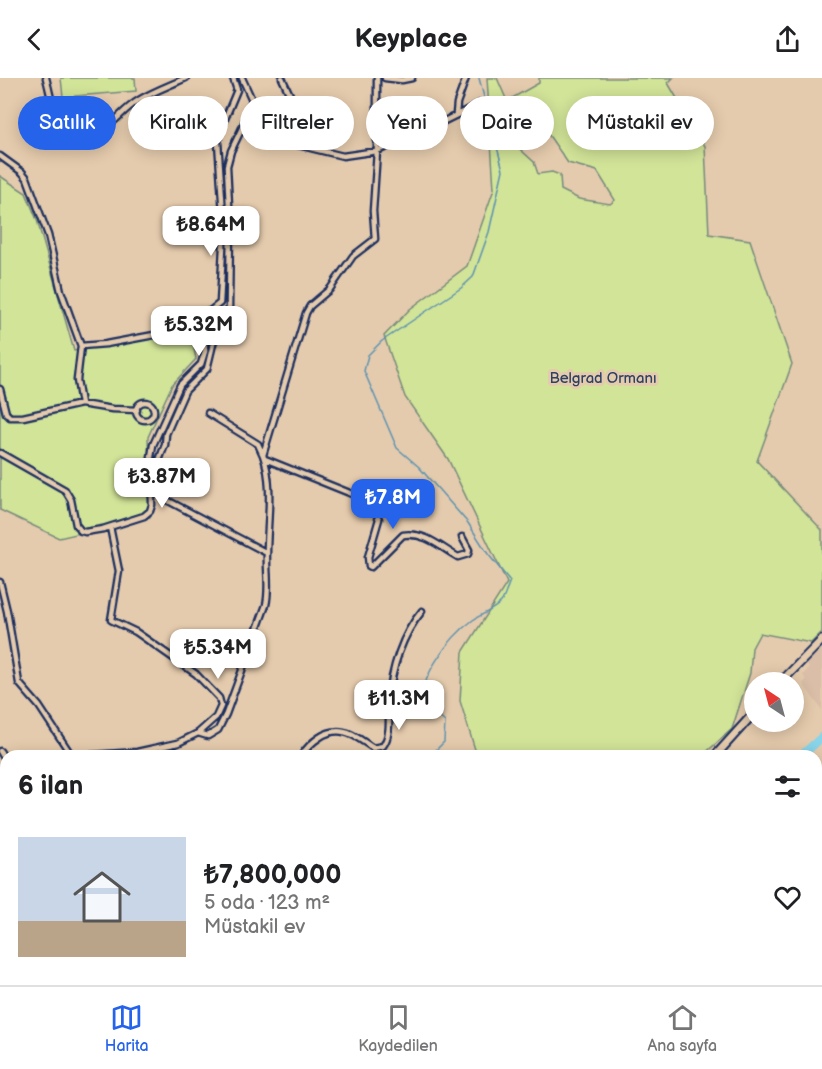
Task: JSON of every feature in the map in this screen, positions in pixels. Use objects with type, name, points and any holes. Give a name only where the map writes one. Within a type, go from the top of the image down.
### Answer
[{"type":"main road","points":[[791,672],[822,640]]},
{"type":"main road","points":[[720,750],[744,724]]},
{"type":"street","points":[[46,78],[55,117],[60,125],[73,130],[95,132],[106,129],[136,102],[186,78]]},
{"type":"street","points":[[81,346],[143,338],[210,311],[220,303],[224,228],[218,142],[237,90],[233,78]]},
{"type":"street","points":[[242,78],[250,96]]},
{"type":"street","points":[[282,78],[290,96]]},
{"type":"street","points":[[264,457],[308,309],[327,293],[357,252],[375,238],[377,78]]},
{"type":"street","points":[[385,78],[402,80],[412,78]]},
{"type":"street","points":[[456,114],[457,103],[466,78]]},
{"type":"street","points":[[318,150],[343,156],[377,151],[422,132],[460,112]]},
{"type":"street","points":[[240,131],[227,166],[230,225],[229,309],[214,340],[207,369],[185,391],[165,434],[165,446],[158,463],[160,491],[163,498],[267,553]]},
{"type":"street","points":[[0,156],[22,172],[28,181],[48,235],[61,291],[81,346],[77,380],[81,404]]},
{"type":"street","points":[[0,453],[65,490],[71,500],[76,525],[81,531],[110,527],[144,516],[150,511],[152,505],[152,450],[166,414],[183,381],[201,364],[205,351],[204,338],[188,320]]},
{"type":"street","points":[[0,390],[6,413],[10,417],[22,417],[81,404],[137,410]]},
{"type":"street","points":[[154,411],[151,418],[145,420],[140,418],[137,410],[139,405],[144,403],[150,404],[154,411],[166,414]]},
{"type":"street","points":[[198,733],[204,736],[215,733],[226,714],[266,605],[269,587],[268,473],[264,457],[258,444],[208,413]]},
{"type":"street","points":[[264,457],[357,495],[372,504],[379,519],[368,557],[369,566],[372,567],[404,535],[429,539],[458,557],[468,554],[469,549],[462,537]]},
{"type":"street","points":[[110,527],[119,571],[111,620],[136,632],[189,669],[219,698],[221,706],[220,711],[198,733],[178,743],[148,750]]},
{"type":"street","points":[[0,582],[19,683],[39,705],[68,750]]},
{"type":"street","points":[[305,750],[317,739],[327,733],[335,732],[345,732],[373,748],[383,746],[388,738],[389,701],[396,661],[409,628],[422,611]]},
{"type":"shaded area","points":[[822,649],[822,710],[804,685],[806,680],[804,674],[809,668],[806,664]]},
{"type":"green space","points":[[61,78],[135,78],[136,91],[63,96]]},
{"type":"green space","name":"Belgrad Ormanı","points":[[487,78],[497,78],[505,96],[488,96]]},
{"type":"green space","name":"Belgrad Ormanı","points":[[539,78],[673,78],[668,83],[676,96],[566,96],[566,150],[705,150],[709,234],[750,240],[792,364],[757,461],[822,530],[822,632],[811,643],[760,633],[752,648],[750,672],[744,672],[744,692],[732,729],[709,750],[475,750],[460,701],[463,652],[507,583],[448,459],[405,397],[384,336],[410,309],[467,266],[494,189],[492,150],[521,150],[534,162],[538,174],[552,172],[560,175],[561,190],[579,199],[610,204],[615,200],[597,171],[568,163],[554,143],[554,96],[516,96],[539,83]]},
{"type":"green space","points":[[0,176],[26,193],[37,220],[74,351],[190,329],[196,359],[172,385],[148,437],[150,517],[59,538],[0,510]]},
{"type":"waterway","points":[[436,750],[444,742],[445,722],[424,709],[425,685],[430,672],[445,648],[464,627],[501,602],[510,581],[488,554],[468,523],[419,467],[397,448],[364,371],[368,355],[382,341],[461,288],[473,277],[489,232],[503,170],[479,78]]},
{"type":"waterway","points":[[808,750],[822,737]]}]
